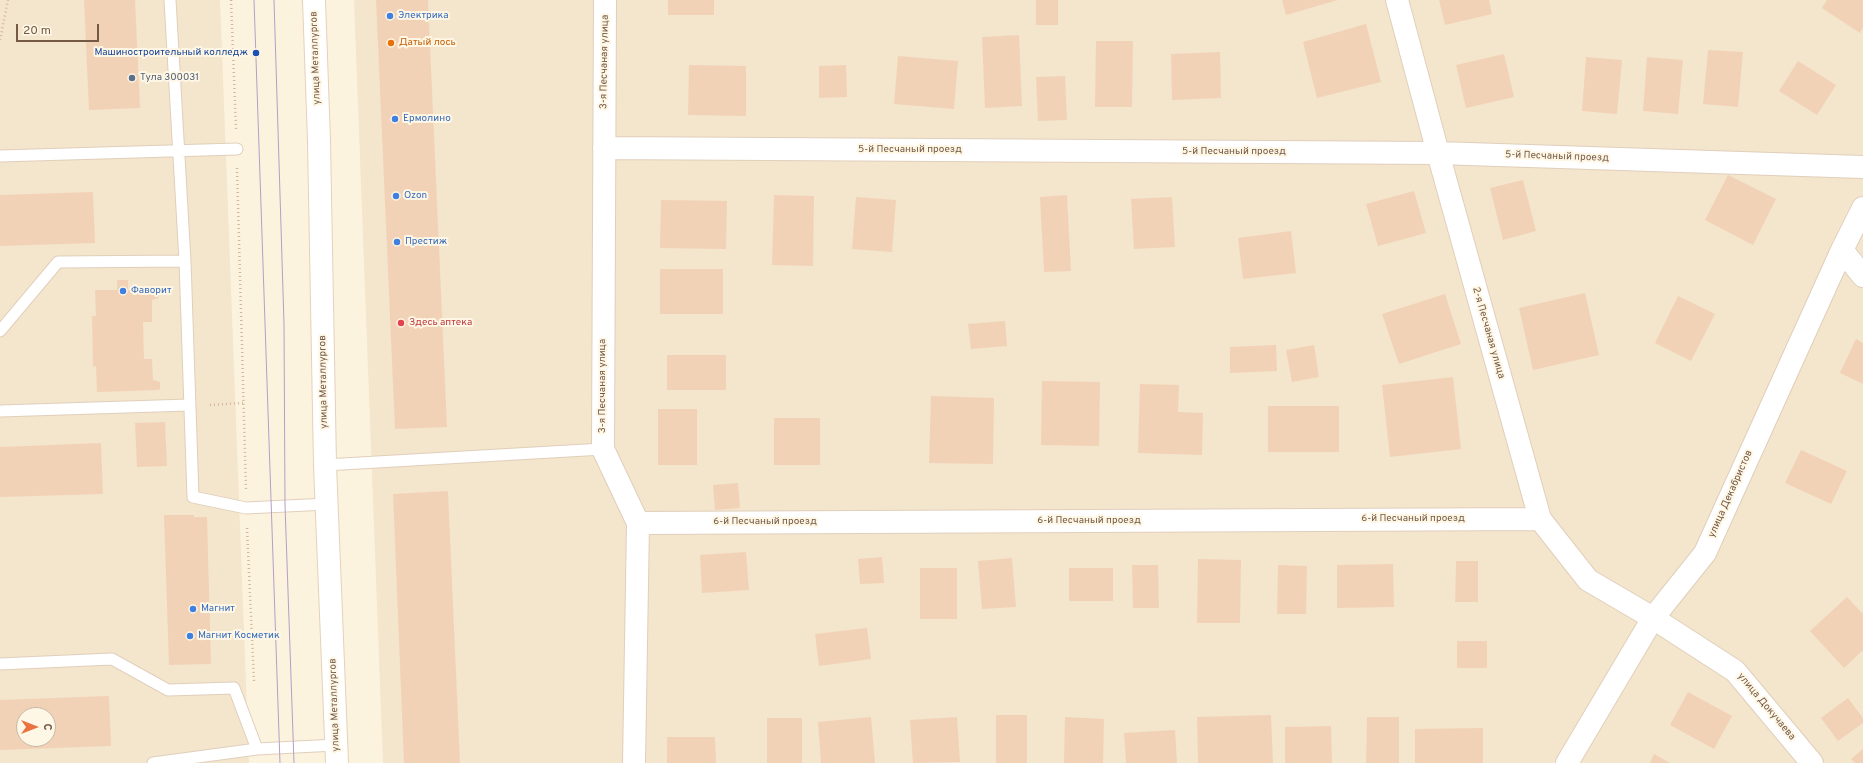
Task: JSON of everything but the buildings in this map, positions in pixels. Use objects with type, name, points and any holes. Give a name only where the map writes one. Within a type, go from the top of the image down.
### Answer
[{"type":"street","name":"улица Металлургов","points":[[314,0],[319,141],[325,465],[337,754]]},
{"type":"street","name":"3-я Песчаная улица","points":[[606,0],[602,449],[638,523],[634,763]]},
{"type":"street","name":"2-я Песчаная улица","points":[[1397,0],[1540,519],[1588,580],[1653,618]]},
{"type":"street","name":"5-й Песчаный проезд","points":[[604,148],[1438,153],[1863,167]]},
{"type":"street","name":"улица Декабристов","points":[[1568,763],[1653,618],[1705,553],[1842,250],[1863,208]]},
{"type":"street","points":[[1842,250],[1863,276]]},
{"type":"street","name":"6-й Песчаный проезд","points":[[638,523],[1540,519]]},
{"type":"street","name":"улица Докучаева","points":[[1653,618],[1735,671],[1812,763]]},
{"type":"lane","points":[[170,0],[185,261],[192,496],[246,508],[327,504]]},
{"type":"lane","points":[[0,156],[237,150]]},
{"type":"lane","points":[[0,331],[58,262],[185,261]]},
{"type":"lane","points":[[0,411],[189,405]]},
{"type":"lane","points":[[325,465],[602,449]]},
{"type":"lane","points":[[0,664],[112,659],[168,690],[234,688],[257,749]]},
{"type":"lane","points":[[153,763],[194,760],[257,749],[337,754]]},
{"type":"path","points":[[0,40],[8,0]]},
{"type":"path","points":[[231,0],[237,150],[246,508],[254,687]]},
{"type":"path","points":[[189,405],[244,403]]},
{"type":"shaded area","points":[[0,0],[220,0],[249,763],[0,763]]},
{"type":"shaded area","points":[[354,0],[1863,0],[1863,763],[383,763]]},
{"type":"tram line","points":[[254,0],[280,763]]},
{"type":"tram line","points":[[274,0],[284,324],[285,505],[294,763]]},
{"type":"place","name":"Электрика","points":[[390,16]]},
{"type":"place","name":"Датый лось","points":[[391,43]]},
{"type":"place","name":"Машиностроительный колледж","points":[[256,53]]},
{"type":"place","name":"Тула 300031","points":[[132,78]]},
{"type":"place","name":"Ермолино","points":[[395,119]]},
{"type":"place","name":"Ozon","points":[[396,196]]},
{"type":"place","name":"Престиж","points":[[397,242]]},
{"type":"place","name":"Фаворит","points":[[123,291]]},
{"type":"place","name":"Здесь аптека","points":[[401,323]]},
{"type":"place","name":"Магнит","points":[[193,609]]},
{"type":"place","name":"Магнит Косметик","points":[[190,636]]}]
